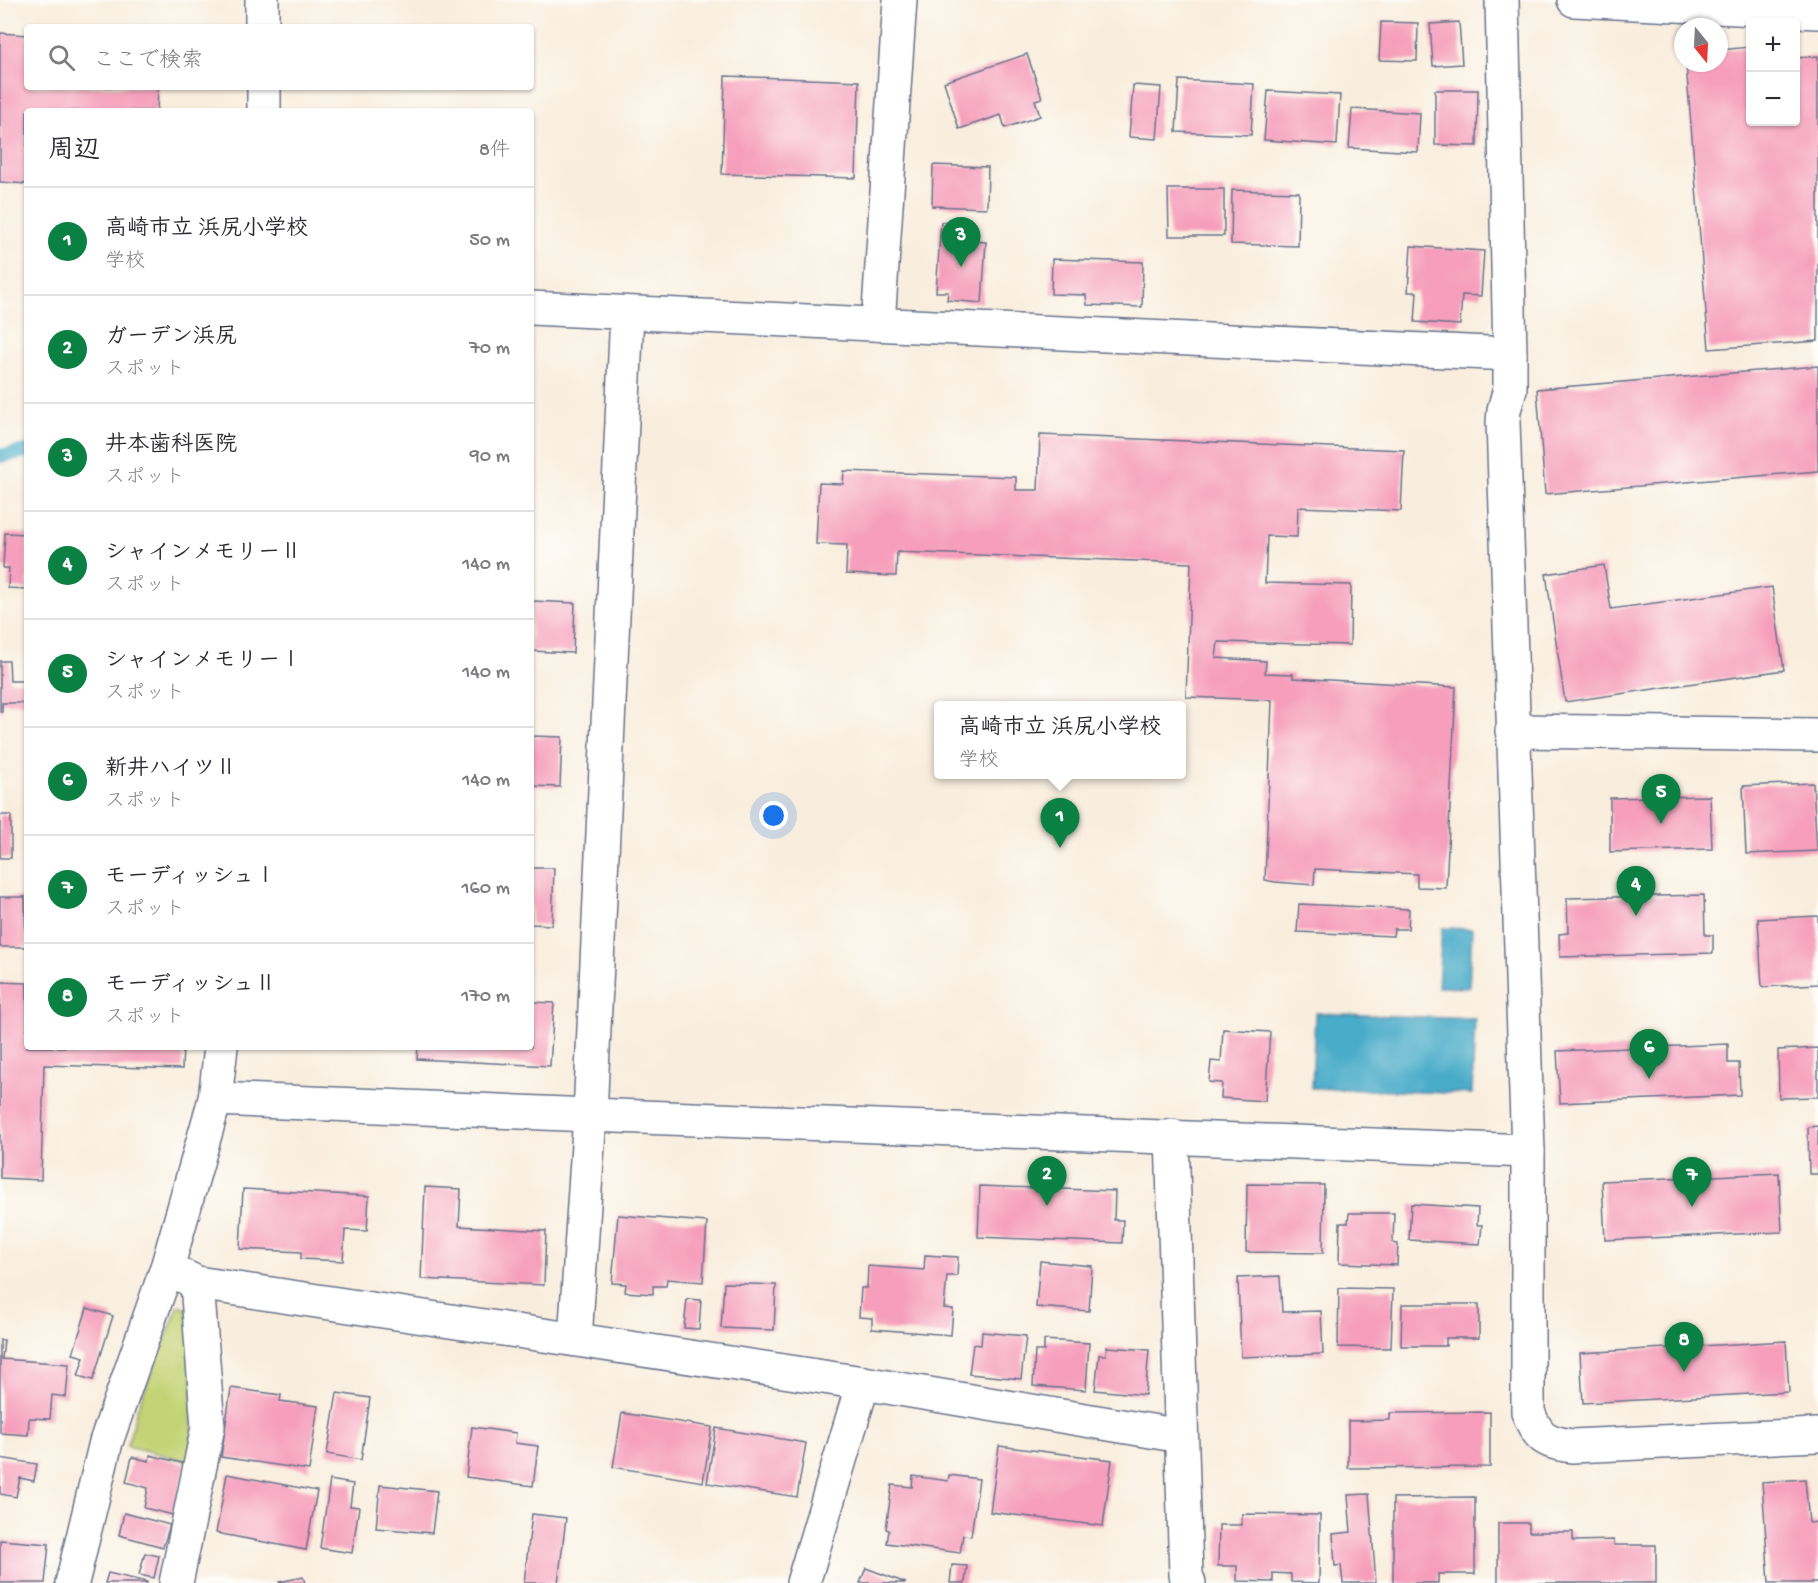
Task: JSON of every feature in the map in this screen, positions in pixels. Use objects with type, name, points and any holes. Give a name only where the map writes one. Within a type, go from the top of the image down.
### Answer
[{"type":"street","points":[[262,0],[262,24]]},
{"type":"street","points":[[878,324],[900,0]]},
{"type":"street","points":[[1502,0],[1510,354],[1510,388],[1503,422],[1528,1150],[1528,1412],[1533,1425],[1542,1437],[1552,1443],[1572,1446],[1818,1435]]},
{"type":"street","points":[[1574,0],[1818,12]]},
{"type":"street","points":[[264,90],[264,108]]},
{"type":"street","points":[[534,308],[1510,354]]},
{"type":"street","points":[[575,1339],[590,1115],[627,312]]},
{"type":"street","points":[[1512,731],[1818,735]]},
{"type":"street","points":[[72,1583],[106,1442],[167,1268],[215,1099],[221,1050]]},
{"type":"street","points":[[215,1099],[1528,1150]]},
{"type":"street","points":[[1172,1136],[1186,1575],[1189,1583]]},
{"type":"street","points":[[167,1268],[197,1283],[863,1383],[1181,1436]]},
{"type":"street","points":[[176,1583],[208,1427],[197,1283]]},
{"type":"street","points":[[803,1583],[863,1383]]},
{"type":"green space","points":[[179,1305],[193,1313],[192,1462],[127,1446],[136,1412]]},
{"type":"water","points":[[1442,928],[1472,929],[1469,988],[1438,987]]},
{"type":"water","points":[[1315,1013],[1475,1019],[1472,1094],[1312,1088]]},
{"type":"building","points":[[1381,22],[1418,23],[1417,61],[1379,60]]},
{"type":"building","points":[[1459,22],[1462,64],[1433,66],[1430,24]]},
{"type":"building","points":[[0,33],[24,35],[24,90],[158,90],[157,108],[24,108],[24,184],[0,182]]},
{"type":"building","points":[[1746,47],[1746,126],[1800,126],[1800,58],[1818,56],[1818,341],[1709,349],[1687,72],[1728,72],[1728,49]]},
{"type":"building","points":[[1027,54],[1042,98],[1035,100],[1040,116],[1005,128],[1001,115],[959,129],[944,82]]},
{"type":"building","points":[[725,76],[859,81],[856,178],[722,174]]},
{"type":"building","points":[[1179,80],[1254,84],[1251,135],[1176,132]]},
{"type":"building","points":[[1133,85],[1161,87],[1157,139],[1129,137]]},
{"type":"building","points":[[1435,90],[1478,90],[1477,146],[1435,145]]},
{"type":"building","points":[[1268,91],[1340,95],[1337,145],[1264,140]]},
{"type":"building","points":[[1352,109],[1420,113],[1418,152],[1349,148]]},
{"type":"building","points":[[933,165],[988,167],[987,208],[932,206]]},
{"type":"building","points":[[1168,189],[1224,189],[1224,236],[1169,236]]},
{"type":"building","points":[[1232,190],[1299,192],[1298,246],[1231,244]]},
{"type":"building","points":[[941,222],[975,224],[974,241],[986,242],[982,303],[947,300],[948,292],[936,292]]},
{"type":"building","points":[[1411,246],[1484,251],[1481,296],[1462,295],[1460,325],[1415,322],[1417,292],[1408,292]]},
{"type":"building","points":[[1052,259],[1143,262],[1142,307],[1087,305],[1086,295],[1051,294]]},
{"type":"building","points":[[1818,366],[1818,471],[1545,494],[1537,389]]},
{"type":"building","points":[[1040,435],[1404,450],[1401,511],[1298,507],[1297,537],[1267,536],[1265,583],[1351,585],[1350,645],[1218,642],[1216,658],[1266,661],[1265,673],[1293,674],[1293,678],[1456,687],[1446,888],[1417,887],[1417,874],[1315,869],[1314,885],[1265,880],[1272,700],[1186,697],[1191,563],[897,552],[896,576],[846,574],[847,545],[816,544],[819,483],[843,484],[844,471],[1016,477],[1016,490],[1038,490]]},
{"type":"building","points":[[5,533],[24,534],[24,589],[8,588],[9,568],[3,568]]},
{"type":"building","points":[[1604,565],[1611,609],[1772,587],[1784,670],[1565,702],[1546,574]]},
{"type":"building","points":[[534,601],[575,603],[573,653],[534,651]]},
{"type":"building","points":[[0,661],[9,661],[10,681],[24,681],[24,703],[2,703],[2,712],[0,712]]},
{"type":"building","points":[[534,736],[562,737],[560,787],[534,786]]},
{"type":"building","points":[[1813,783],[1817,851],[1746,854],[1743,786]]},
{"type":"building","points":[[1710,796],[1712,849],[1610,852],[1610,798]]},
{"type":"building","points":[[0,815],[11,815],[11,858],[0,858]]},
{"type":"building","points":[[534,868],[554,868],[552,925],[534,924]]},
{"type":"building","points":[[1704,895],[1705,935],[1713,935],[1713,953],[1560,957],[1559,934],[1568,933],[1567,898]]},
{"type":"building","points":[[0,897],[24,897],[24,947],[0,947]]},
{"type":"building","points":[[1299,904],[1409,909],[1408,929],[1394,929],[1393,936],[1297,932]]},
{"type":"building","points":[[1818,916],[1818,984],[1762,987],[1758,919]]},
{"type":"building","points":[[0,982],[24,983],[24,1050],[183,1050],[182,1069],[44,1065],[41,1180],[0,1178]]},
{"type":"building","points":[[534,1002],[554,1003],[550,1066],[417,1059],[418,1050],[534,1050]]},
{"type":"building","points":[[1223,1029],[1270,1032],[1265,1101],[1221,1098],[1222,1083],[1209,1082],[1211,1061],[1221,1062]]},
{"type":"building","points":[[1728,1044],[1728,1063],[1739,1063],[1740,1095],[1560,1103],[1557,1051]]},
{"type":"building","points":[[1818,1048],[1818,1097],[1779,1098],[1778,1050]]},
{"type":"building","points":[[1818,1126],[1818,1174],[1809,1174],[1808,1127]]},
{"type":"building","points":[[1779,1173],[1782,1232],[1605,1240],[1602,1181]]},
{"type":"building","points":[[1247,1184],[1324,1185],[1323,1253],[1246,1252]]},
{"type":"building","points":[[980,1186],[1115,1191],[1114,1220],[1123,1220],[1122,1243],[978,1237]]},
{"type":"building","points":[[425,1187],[461,1189],[459,1226],[546,1231],[544,1285],[421,1279]]},
{"type":"building","points":[[243,1189],[369,1196],[367,1231],[345,1230],[343,1261],[301,1259],[301,1252],[240,1249]]},
{"type":"building","points":[[1411,1204],[1478,1208],[1477,1225],[1482,1225],[1480,1244],[1409,1240]]},
{"type":"building","points":[[1349,1213],[1394,1213],[1393,1243],[1398,1244],[1397,1265],[1339,1263],[1340,1223],[1348,1223]]},
{"type":"building","points":[[618,1215],[707,1222],[703,1282],[667,1279],[666,1286],[653,1286],[653,1294],[625,1292],[626,1284],[612,1283]]},
{"type":"building","points":[[925,1255],[958,1257],[957,1276],[947,1276],[944,1308],[953,1309],[951,1335],[872,1329],[872,1318],[859,1317],[861,1288],[867,1288],[868,1266],[924,1270]]},
{"type":"building","points":[[1040,1261],[1092,1266],[1089,1311],[1036,1307]]},
{"type":"building","points":[[1280,1276],[1282,1312],[1321,1311],[1323,1354],[1241,1357],[1238,1278]]},
{"type":"building","points":[[724,1283],[776,1285],[774,1330],[721,1328]]},
{"type":"building","points":[[1339,1288],[1393,1289],[1391,1348],[1338,1347]]},
{"type":"building","points":[[687,1299],[701,1300],[699,1329],[684,1328]]},
{"type":"building","points":[[1402,1304],[1479,1304],[1479,1338],[1446,1338],[1446,1346],[1401,1346]]},
{"type":"building","points":[[87,1308],[113,1316],[93,1380],[78,1376],[84,1357],[73,1354]]},
{"type":"building","points":[[982,1332],[1026,1336],[1021,1379],[969,1374],[973,1344],[981,1345]]},
{"type":"building","points":[[0,1340],[4,1340],[2,1359],[69,1364],[66,1397],[52,1395],[50,1419],[29,1418],[28,1435],[0,1433]]},
{"type":"building","points":[[1044,1340],[1089,1343],[1086,1390],[1033,1386],[1035,1351],[1044,1351]]},
{"type":"building","points":[[1786,1341],[1789,1392],[1583,1403],[1580,1353]]},
{"type":"building","points":[[1107,1347],[1149,1350],[1145,1395],[1095,1390],[1099,1355],[1106,1355]]},
{"type":"building","points":[[231,1388],[281,1395],[280,1401],[318,1406],[309,1470],[221,1457]]},
{"type":"building","points":[[337,1393],[370,1398],[361,1460],[327,1454]]},
{"type":"building","points":[[1490,1412],[1490,1467],[1348,1468],[1348,1421],[1390,1420],[1390,1413]]},
{"type":"building","points":[[622,1413],[712,1427],[703,1482],[613,1467]]},
{"type":"building","points":[[472,1427],[516,1433],[515,1443],[538,1446],[533,1486],[466,1477]]},
{"type":"building","points":[[716,1428],[806,1443],[797,1497],[707,1483]]},
{"type":"building","points":[[999,1446],[1112,1460],[1103,1526],[990,1512]]},
{"type":"building","points":[[150,1455],[186,1464],[173,1515],[144,1508],[148,1488],[126,1482],[132,1457],[149,1461]]},
{"type":"building","points":[[0,1458],[37,1464],[34,1481],[20,1478],[16,1497],[0,1494]]},
{"type":"building","points":[[227,1474],[317,1491],[306,1550],[216,1533]]},
{"type":"building","points":[[949,1475],[979,1479],[971,1536],[963,1535],[960,1553],[887,1543],[889,1530],[886,1529],[892,1485],[912,1487],[913,1476],[948,1481]]},
{"type":"building","points":[[1805,1479],[1809,1523],[1818,1522],[1818,1583],[1769,1583],[1762,1482]]},
{"type":"building","points":[[330,1480],[353,1484],[350,1506],[359,1507],[352,1553],[320,1548]]},
{"type":"building","points":[[380,1485],[437,1491],[432,1533],[376,1528]]},
{"type":"building","points":[[1369,1494],[1376,1583],[1343,1583],[1341,1565],[1335,1566],[1333,1534],[1351,1532],[1348,1495]]},
{"type":"building","points":[[1475,1497],[1475,1574],[1438,1574],[1438,1583],[1393,1583],[1393,1498]]},
{"type":"building","points":[[124,1513],[170,1525],[163,1547],[119,1535]]},
{"type":"building","points":[[532,1514],[566,1518],[558,1583],[524,1583]]},
{"type":"building","points":[[1242,1514],[1320,1515],[1319,1583],[1291,1582],[1291,1574],[1273,1573],[1273,1582],[1237,1581],[1237,1566],[1218,1566],[1219,1525],[1242,1525]]},
{"type":"building","points":[[1498,1523],[1529,1523],[1529,1532],[1573,1532],[1573,1541],[1614,1540],[1614,1545],[1656,1545],[1656,1583],[1498,1583]]},
{"type":"building","points":[[0,1540],[49,1544],[45,1583],[0,1583]]},
{"type":"building","points":[[145,1553],[159,1556],[154,1578],[139,1575]]},
{"type":"building","points":[[952,1565],[967,1566],[965,1583],[950,1583]]},
{"type":"building","points":[[866,1568],[906,1583],[860,1583]]},
{"type":"building","points":[[108,1573],[147,1582],[147,1583],[105,1583]]},
{"type":"building","points":[[303,1577],[305,1583],[279,1582]]},
{"type":"waterway","points":[[0,456],[24,452]]},
{"type":"place","name":"井本歯科医院","points":[[961,267]]},
{"type":"place","name":"シャインメモリーⅠ","points":[[1661,824]]},
{"type":"place","name":"高崎市立 浜尻小学校","points":[[1060,848]]},
{"type":"place","name":"シャインメモリーⅡ","points":[[1636,916]]},
{"type":"place","name":"新井ハイツⅡ","points":[[1649,1079]]},
{"type":"place","name":"ガーデン浜尻","points":[[1047,1206]]},
{"type":"place","name":"モーディッシュⅠ","points":[[1692,1207]]},
{"type":"place","name":"モーディッシュⅡ","points":[[1684,1372]]}]
